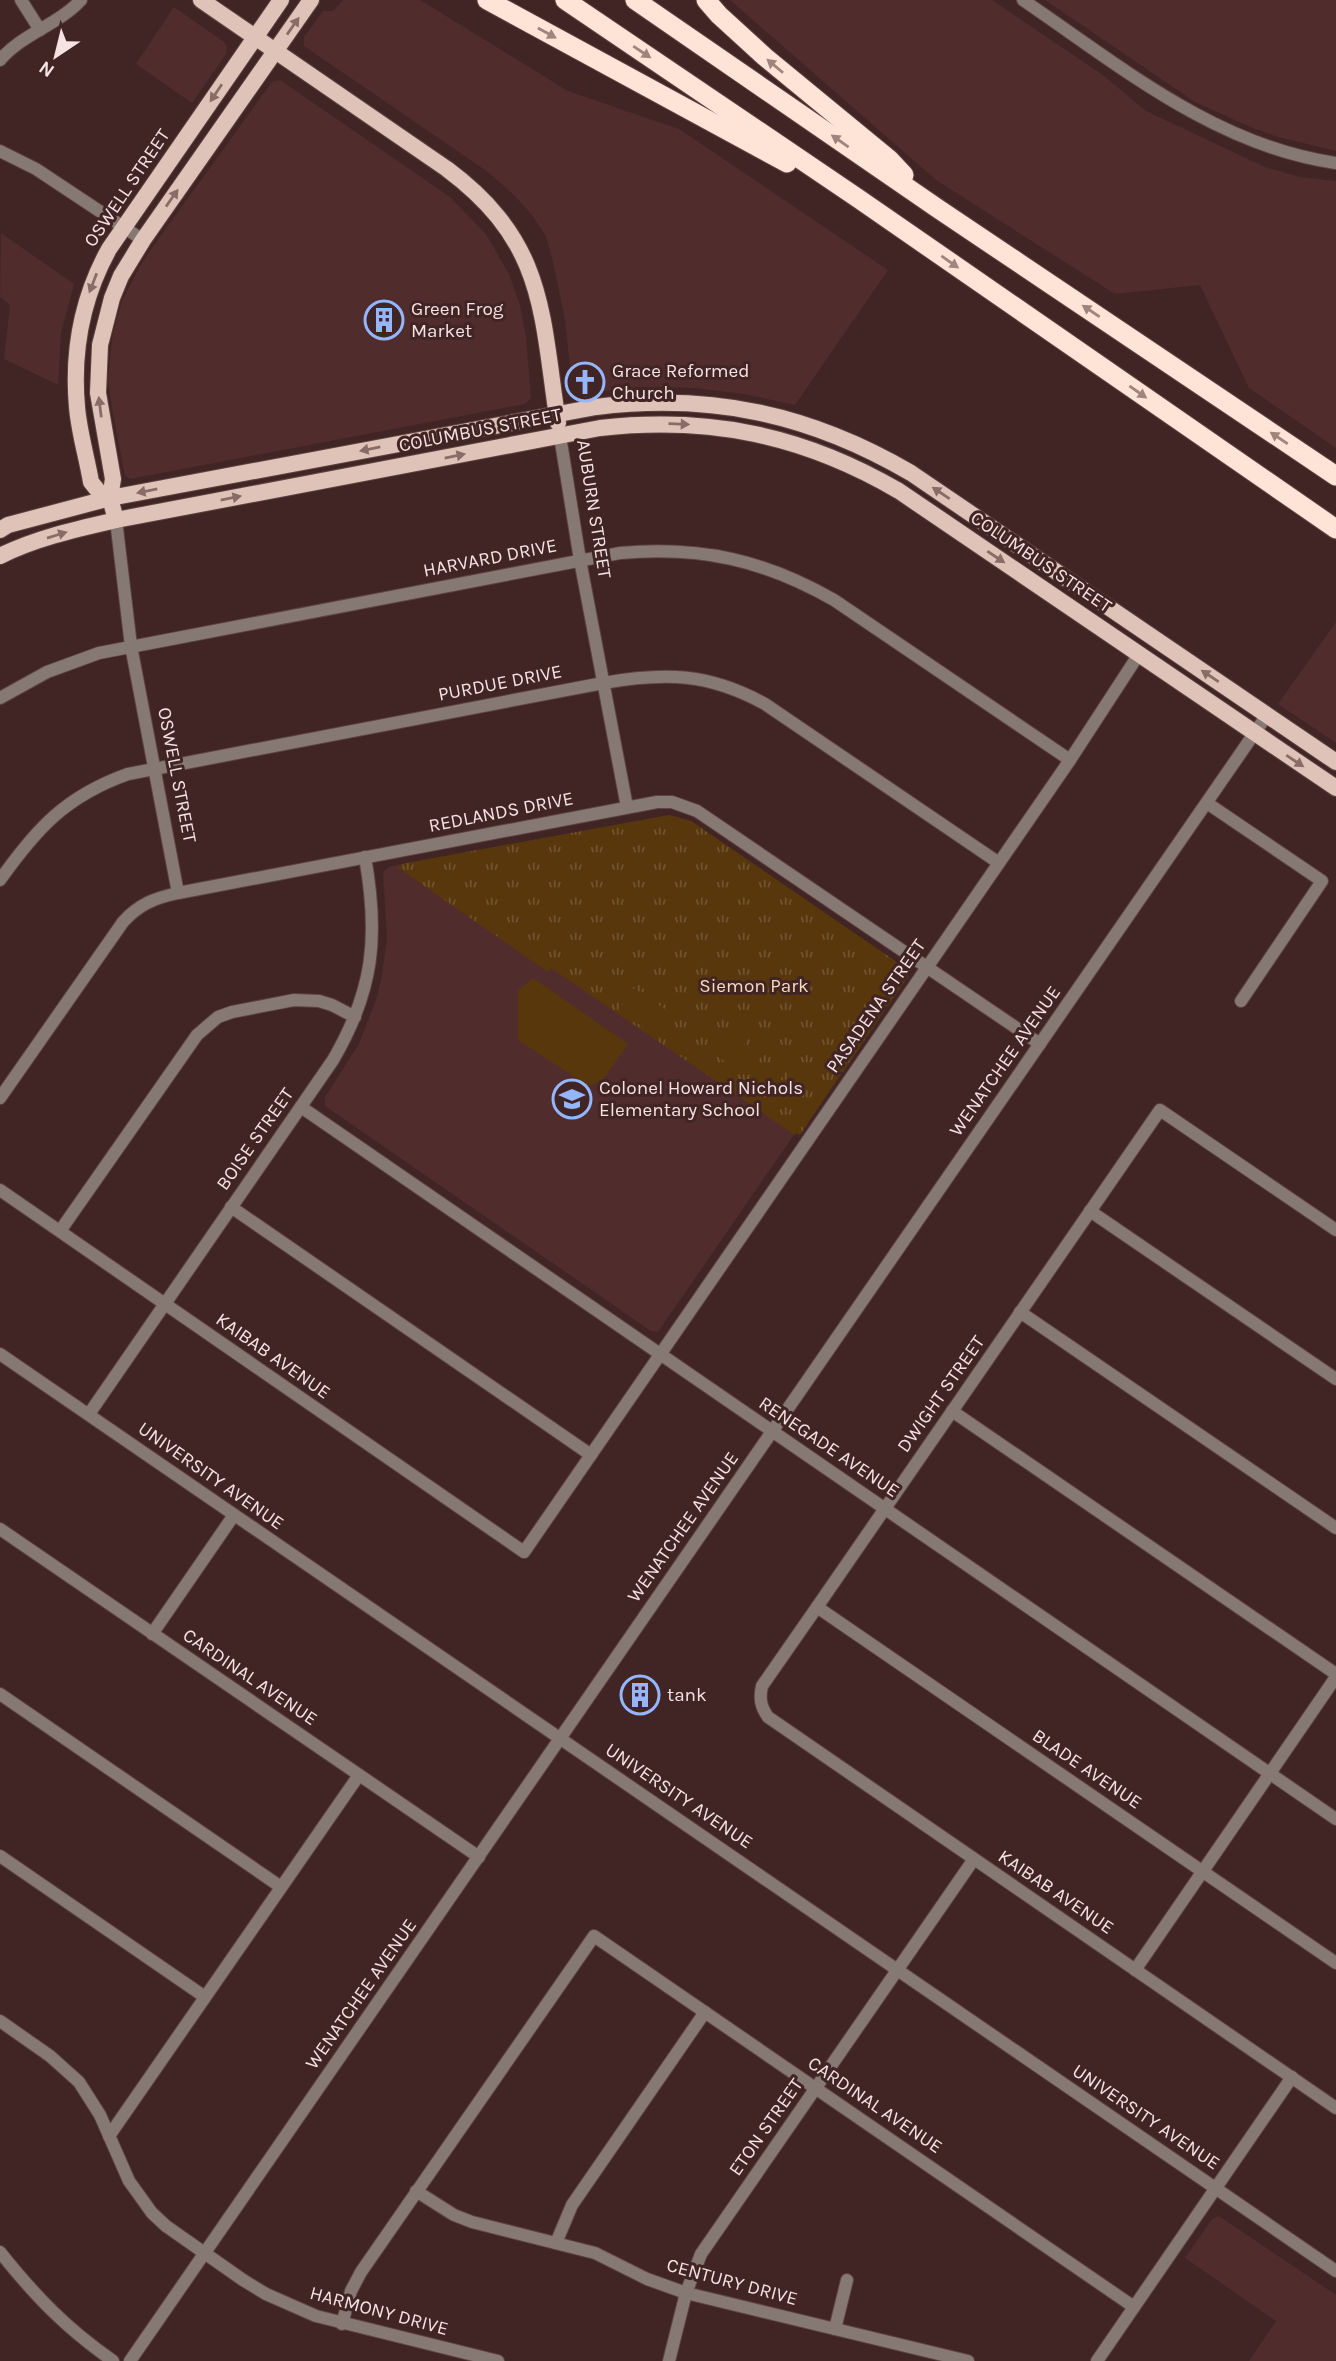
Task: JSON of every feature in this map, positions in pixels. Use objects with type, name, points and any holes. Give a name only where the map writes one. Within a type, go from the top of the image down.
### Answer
[{"type":"highway","points":[[487,0],[741,139],[859,199]]},
{"type":"highway","points":[[565,0],[859,199],[1336,529]]},
{"type":"highway","points":[[635,0],[937,208],[1336,476]]},
{"type":"highway","points":[[706,0],[756,49],[889,159],[937,208]]},
{"type":"main road","name":"AUBURN STREET","points":[[201,0],[447,169],[466,183],[497,215],[523,255],[540,300],[560,436]]},
{"type":"main road","name":"OSWELL STREET","points":[[110,498],[99,492],[92,482],[77,408],[76,359],[90,288],[109,249],[281,0]]},
{"type":"main road","name":"OSWELL STREET","points":[[116,520],[110,498],[113,479],[98,393],[100,345],[111,299],[130,259],[311,0]]},
{"type":"main road","name":"COLUMBUS STREET","points":[[0,530],[8,525],[110,498],[628,403],[700,403],[763,412],[845,438],[911,473],[1336,762]]},
{"type":"main road","name":"COLUMBUS STREET","points":[[0,556],[16,548],[116,520],[560,436],[630,425],[699,425],[759,433],[817,451],[853,466],[899,491],[1336,788]]},
{"type":"street","points":[[21,0],[40,30]]},
{"type":"street","points":[[0,60],[15,46],[62,17],[81,0]]},
{"type":"street","points":[[1023,0],[1154,90],[1216,125],[1253,141],[1336,163]]},
{"type":"street","points":[[0,151],[36,169],[143,240]]},
{"type":"street","name":"AUBURN STREET","points":[[560,436],[580,560],[627,807]]},
{"type":"street","name":"OSWELL STREET","points":[[116,520],[131,646],[178,893]]},
{"type":"street","name":"HARVARD DRIVE","points":[[0,698],[34,678],[72,661],[131,646],[580,560],[620,553],[676,550],[731,557],[785,574],[834,600],[1070,760]]},
{"type":"street","name":"PASADENA STREET","points":[[524,1552],[1070,760],[1139,654]]},
{"type":"street","name":"PURDUE DRIVE","points":[[0,880],[34,834],[67,804],[105,782],[154,769],[604,683],[637,677],[678,676],[713,682],[747,694],[765,704],[999,863]]},
{"type":"street","name":"WENATCHEE AVENUE","points":[[130,2361],[1267,715]]},
{"type":"street","name":"REDLANDS DRIVE","points":[[0,1098],[123,922],[145,903],[178,893],[657,802],[672,802],[697,811],[1040,1044]]},
{"type":"street","points":[[1207,803],[1322,881],[1241,1001]]},
{"type":"street","name":"BOISE STREET","points":[[89,1415],[163,1304],[334,1060],[355,1017],[367,982],[373,939],[371,891],[365,857]]},
{"type":"street","points":[[60,1231],[197,1035],[206,1026],[232,1012],[306,999],[332,1004],[355,1017]]},
{"type":"street","name":"RENEGADE AVENUE","points":[[301,1107],[1336,1819]]},
{"type":"street","name":"DWIGHT STREET","points":[[760,1703],[762,1686],[1160,1110],[1336,1230]]},
{"type":"street","name":"KAIBAB AVENUE","points":[[0,1190],[524,1552]]},
{"type":"street","points":[[231,1207],[592,1455]]},
{"type":"street","points":[[1090,1211],[1336,1379]]},
{"type":"street","points":[[1020,1312],[1336,1528]]},
{"type":"street","name":"UNIVERSITY AVENUE","points":[[0,1354],[1336,2271]]},
{"type":"street","points":[[952,1411],[1336,1675],[1135,1970]]},
{"type":"street","points":[[152,1634],[234,1515]]},
{"type":"street","name":"CARDINAL AVENUE","points":[[2,1535],[479,1857]]},
{"type":"street","name":"BLADE AVENUE","points":[[817,1606],[1336,1963]]},
{"type":"street","points":[[0,1694],[281,1887]]},
{"type":"street","name":"KAIBAB AVENUE","points":[[760,1703],[768,1717],[1336,2108]]},
{"type":"street","points":[[109,2136],[359,1775]]},
{"type":"street","points":[[0,1856],[205,1997]]},
{"type":"street","name":"ETON STREET","points":[[669,2361],[686,2293],[701,2255],[974,1859]]},
{"type":"street","name":"CARDINAL AVENUE","points":[[416,2191],[594,1936],[1134,2307]]},
{"type":"street","points":[[556,2243],[572,2204],[705,2012]]},
{"type":"street","name":"HARMONY DRIVE","points":[[0,2021],[50,2056],[79,2082],[100,2115],[139,2198],[166,2227],[204,2254],[266,2294],[316,2316],[498,2361]]},
{"type":"street","points":[[1097,2361],[1292,2077]]},
{"type":"street","points":[[342,2323],[351,2291],[360,2272],[416,2191]]},
{"type":"street","name":"CENTURY DRIVE","points":[[416,2191],[454,2215],[472,2222],[594,2253],[647,2279],[686,2293],[968,2361]]},
{"type":"street","points":[[0,2252],[24,2283],[58,2319],[113,2361]]},
{"type":"street","points":[[835,2329],[847,2280]]},
{"type":"shaded area","points":[[343,0],[420,0],[568,91],[679,129],[888,270],[795,405],[744,394],[694,388],[652,387],[576,392],[572,386],[565,320],[553,262],[546,236],[532,215],[488,172],[304,46],[304,37],[323,11],[333,11]]},
{"type":"shaded area","points":[[730,0],[992,0],[1103,75],[1146,111],[1265,167],[1300,177],[1336,181],[1336,448],[1249,388],[1200,285],[1115,294],[936,180]]},
{"type":"shaded area","points":[[1045,0],[1336,0],[1336,151],[1278,137],[1195,102]]},
{"type":"shaded area","points":[[174,7],[224,42],[227,47],[226,54],[192,103],[136,64]]},
{"type":"shaded area","points":[[280,80],[450,197],[486,234],[509,274],[520,305],[526,337],[531,398],[525,404],[130,479],[125,476],[108,378],[113,332],[122,301],[154,245],[272,82]]},
{"type":"shaded area","points":[[1,233],[74,284],[61,333],[58,385],[4,359],[10,305],[0,297]]},
{"type":"shaded area","points":[[1336,622],[1336,743],[1278,704]]},
{"type":"shaded area","name":"Colonel Howard Nichols Elementary School","points":[[401,864],[902,978],[658,1332],[651,1331],[325,1106],[325,1097],[359,1044],[377,997],[387,938],[383,872],[389,867]]},
{"type":"shaded area","points":[[1219,2216],[1336,2295],[1336,2361],[1249,2361],[1276,2321],[1185,2258],[1212,2219]]},
{"type":"green space","name":"Siemon Park","points":[[669,815],[691,821],[907,969],[908,977],[887,1007],[882,1007],[885,1010],[843,1072],[838,1072],[841,1074],[800,1135],[795,1135],[551,968],[548,972],[397,867],[403,866],[401,864]]},
{"type":"green space","points":[[649,976],[671,991],[663,1003],[641,987]]},
{"type":"green space","points":[[533,978],[628,1044],[602,1081],[588,1086],[518,1040],[518,991]]},
{"type":"green space","points":[[634,988],[669,1012],[654,1035],[619,1010]]},
{"type":"green space","points":[[737,1027],[750,1036],[730,1065],[717,1056]]},
{"type":"green space","points":[[754,1039],[767,1048],[747,1077],[734,1068]]},
{"type":"green space","points":[[777,1054],[791,1063],[771,1093],[757,1083]]},
{"type":"green space","points":[[796,1067],[809,1076],[789,1105],[775,1096]]},
{"type":"place","name":"Green Frog Market","points":[[384,320]]},
{"type":"place","name":"Grace Reformed Church","points":[[585,382]]},
{"type":"place","name":"Colonel Howard Nichols Elementary School","points":[[572,1099]]},
{"type":"place","name":"tank","points":[[640,1695]]}]
